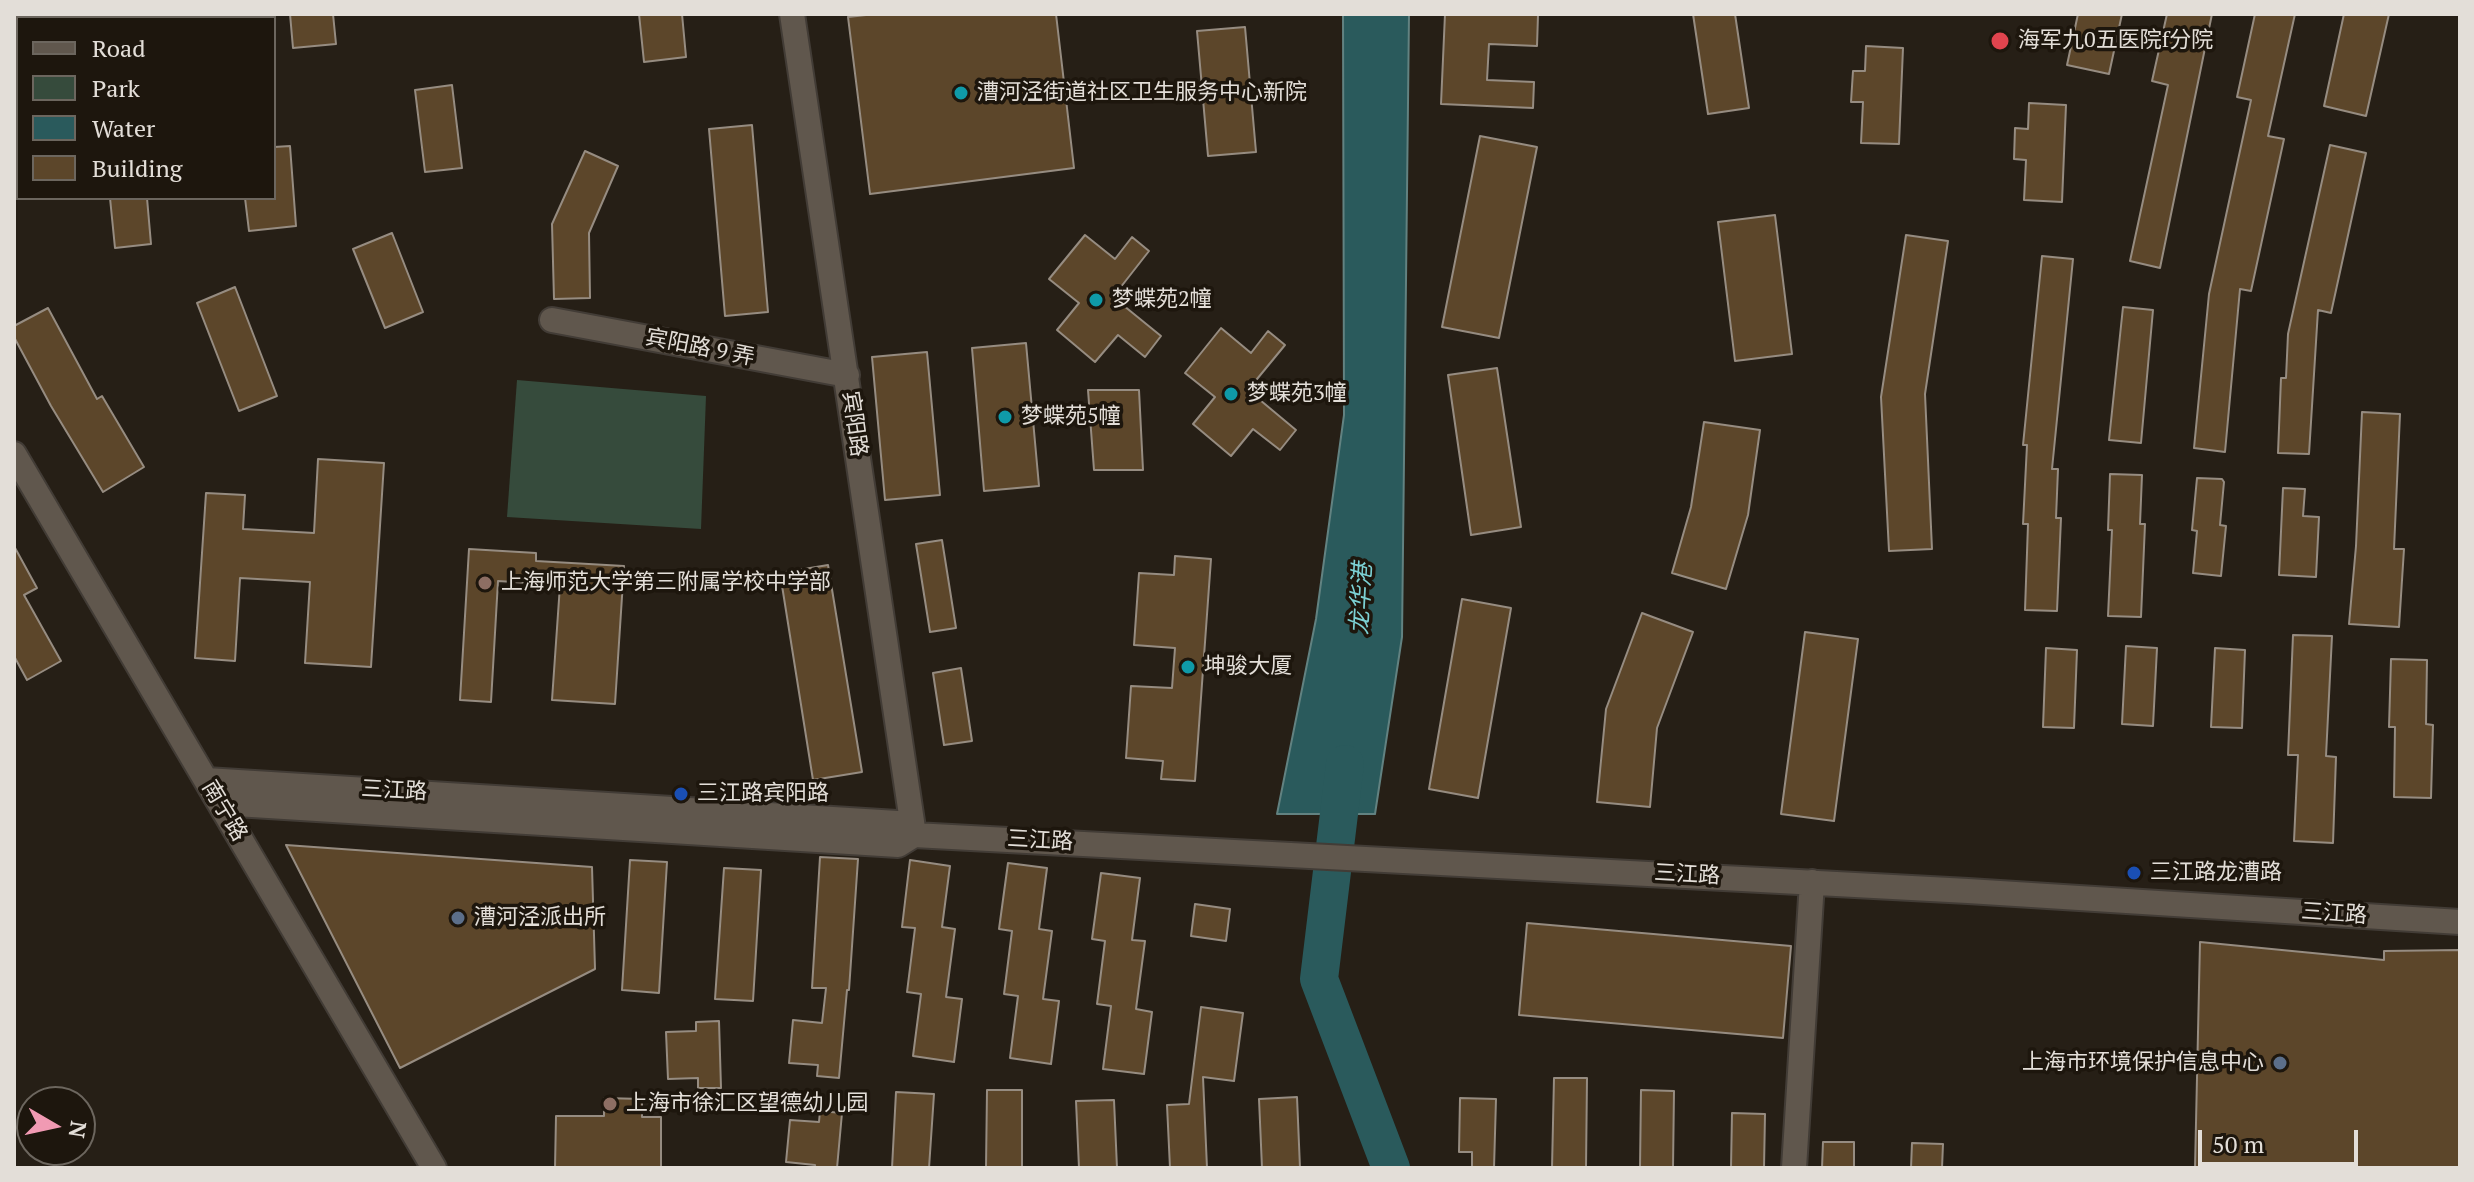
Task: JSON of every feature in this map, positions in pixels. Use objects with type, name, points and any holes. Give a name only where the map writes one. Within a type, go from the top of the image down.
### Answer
[{"type":"street","name":"宾阳路","points":[[792,14],[914,835]]},
{"type":"street","name":"宾阳路 9 弄","points":[[552,320],[847,375]]},
{"type":"street","name":"南宁路","points":[[14,454],[434,1168]]},
{"type":"street","name":"三江路","points":[[206,780],[897,823],[914,835],[1812,882],[2460,922]]},
{"type":"street","name":"三江路","points":[[220,803],[898,845],[914,835]]},
{"type":"street","points":[[1794,1168],[1812,882]]},
{"type":"green space","points":[[517,380],[706,396],[701,529],[507,517]]},
{"type":"water","points":[[1343,14],[1409,14],[1402,637],[1375,814],[1277,814],[1316,619],[1344,415]]},
{"type":"building","points":[[290,14],[333,14],[336,44],[293,48]]},
{"type":"building","points":[[639,14],[682,14],[686,57],[644,62]]},
{"type":"building","name":"漕河泾街道社区卫生服务中心新院","points":[[875,14],[1056,14],[1074,168],[870,194],[848,17]]},
{"type":"building","points":[[1445,14],[1538,15],[1537,46],[1489,44],[1487,80],[1534,82],[1533,108],[1441,104]]},
{"type":"building","points":[[1693,14],[1735,14],[1749,108],[1708,114]]},
{"type":"building","points":[[2078,14],[2122,14],[2109,74],[2067,65]]},
{"type":"building","points":[[2167,14],[2212,14],[2160,268],[2130,261],[2168,85],[2152,81]]},
{"type":"building","points":[[2255,14],[2295,14],[2268,136],[2284,139],[2251,291],[2240,289],[2225,452],[2194,448],[2209,294],[2251,100],[2237,97]]},
{"type":"building","points":[[2344,14],[2389,14],[2366,116],[2324,106]]},
{"type":"building","points":[[1245,27],[1256,152],[1208,156],[1197,31]]},
{"type":"building","points":[[1866,46],[1903,48],[1899,144],[1861,143],[1863,102],[1851,102],[1853,71],[1865,71]]},
{"type":"building","points":[[452,85],[462,168],[425,172],[415,90]]},
{"type":"building","points":[[2029,103],[2066,105],[2062,202],[2024,200],[2026,160],[2014,159],[2015,128],[2028,129]]},
{"type":"building","points":[[752,125],[768,312],[725,316],[709,129]]},
{"type":"building","points":[[1480,136],[1537,147],[1499,338],[1442,327]]},
{"type":"building","points":[[2330,145],[2366,153],[2331,313],[2318,310],[2309,454],[2278,453],[2281,378],[2286,378],[2288,334]]},
{"type":"building","points":[[290,146],[296,226],[249,231],[245,200],[276,200],[276,147]]},
{"type":"building","points":[[585,151],[618,166],[589,233],[590,298],[554,299],[552,224]]},
{"type":"building","points":[[110,200],[147,200],[151,244],[115,248]]},
{"type":"building","points":[[1775,215],[1792,354],[1735,361],[1718,222]]},
{"type":"building","points":[[392,233],[423,312],[385,328],[353,249]]},
{"type":"building","name":"梦蝶苑2幢","points":[[1085,235],[1115,259],[1132,237],[1149,251],[1113,297],[1161,336],[1145,357],[1118,335],[1095,362],[1057,330],[1079,303],[1049,279]]},
{"type":"building","points":[[1906,235],[1948,241],[1925,394],[1932,549],[1889,551],[1881,397]]},
{"type":"building","points":[[2042,256],[2073,259],[2052,469],[2058,469],[2056,518],[2061,518],[2057,611],[2025,610],[2028,524],[2023,524],[2027,445],[2023,445]]},
{"type":"building","points":[[235,287],[277,396],[239,411],[197,303]]},
{"type":"building","points":[[2123,307],[2153,310],[2141,443],[2109,440]]},
{"type":"building","points":[[48,308],[97,399],[102,396],[144,467],[103,492],[14,337],[14,326]]},
{"type":"building","name":"梦蝶苑3幢","points":[[1221,328],[1251,353],[1268,331],[1285,345],[1248,390],[1296,430],[1280,450],[1253,429],[1231,456],[1193,424],[1215,397],[1185,373]]},
{"type":"building","name":"梦蝶苑5幢","points":[[1026,343],[1039,486],[984,491],[972,348]]},
{"type":"building","points":[[927,352],[940,495],[885,500],[872,357]]},
{"type":"building","points":[[1497,368],[1521,527],[1471,535],[1448,375]]},
{"type":"building","points":[[1088,390],[1139,390],[1143,470],[1094,470]]},
{"type":"building","points":[[2362,412],[2400,414],[2394,549],[2404,549],[2399,627],[2349,624]]},
{"type":"building","points":[[1704,422],[1760,430],[1748,515],[1726,589],[1672,573],[1691,507]]},
{"type":"building","points":[[318,459],[384,463],[371,667],[305,663],[310,582],[240,578],[235,661],[195,658],[206,493],[245,495],[243,529],[314,533]]},
{"type":"building","points":[[2110,474],[2142,475],[2140,524],[2145,524],[2141,617],[2108,616],[2112,530],[2108,530]]},
{"type":"building","points":[[2197,478],[2222,479],[2224,482],[2220,525],[2226,526],[2221,576],[2193,573],[2197,531],[2192,530]]},
{"type":"building","points":[[2283,488],[2305,489],[2303,516],[2319,517],[2316,577],[2279,575]]},
{"type":"building","points":[[942,540],[956,628],[930,632],[916,544]]},
{"type":"building","points":[[14,546],[37,588],[24,595],[61,661],[27,680],[14,656]]},
{"type":"building","points":[[469,549],[536,553],[536,561],[624,566],[615,704],[552,700],[560,585],[498,581],[491,702],[460,700]]},
{"type":"building","name":"坤骏大厦","points":[[1175,556],[1211,559],[1195,781],[1161,779],[1163,761],[1126,758],[1131,686],[1172,688],[1175,648],[1134,645],[1139,573],[1174,575]]},
{"type":"building","points":[[828,565],[862,772],[813,780],[780,573]]},
{"type":"building","points":[[1462,599],[1511,608],[1478,798],[1429,789]]},
{"type":"building","points":[[1642,613],[1693,632],[1657,728],[1650,807],[1597,802],[1606,709]]},
{"type":"building","points":[[1805,632],[1858,639],[1834,821],[1781,814]]},
{"type":"building","points":[[2293,635],[2332,636],[2326,756],[2336,757],[2333,843],[2294,841],[2298,755],[2288,755]]},
{"type":"building","points":[[2126,646],[2157,648],[2153,726],[2122,724]]},
{"type":"building","points":[[2046,648],[2077,650],[2074,728],[2043,727]]},
{"type":"building","points":[[2215,648],[2245,650],[2242,728],[2211,727]]},
{"type":"building","points":[[2391,659],[2427,660],[2426,724],[2433,725],[2431,798],[2394,797],[2395,727],[2389,727]]},
{"type":"building","points":[[961,668],[972,741],[944,745],[933,673]]},
{"type":"building","name":"漕河泾派出所","points":[[286,845],[592,867],[595,969],[400,1068]]},
{"type":"building","points":[[820,857],[858,859],[839,1078],[817,1076],[818,1065],[789,1063],[793,1020],[822,1023],[826,988],[812,988]]},
{"type":"building","points":[[630,860],[667,862],[659,993],[622,990]]},
{"type":"building","points":[[910,860],[950,866],[942,927],[955,929],[946,997],[962,999],[954,1062],[913,1056],[921,994],[907,992],[915,928],[902,927]]},
{"type":"building","points":[[1008,863],[1047,868],[1039,929],[1052,931],[1043,999],[1059,1001],[1051,1064],[1010,1058],[1018,996],[1004,994],[1012,931],[999,929]]},
{"type":"building","points":[[724,868],[761,870],[753,1001],[715,999]]},
{"type":"building","points":[[1101,873],[1140,878],[1132,940],[1145,941],[1136,1009],[1152,1012],[1144,1074],[1103,1069],[1111,1006],[1097,1004],[1105,941],[1092,939]]},
{"type":"building","points":[[1195,904],[1230,909],[1226,941],[1191,936]]},
{"type":"building","points":[[1527,923],[1791,946],[1783,1038],[1519,1015]]},
{"type":"building","name":"上海市环境保护信息中心","points":[[2200,942],[2384,960],[2384,951],[2460,950],[2460,1168],[2195,1168]]},
{"type":"building","points":[[1201,1007],[1243,1013],[1234,1081],[1203,1077],[1207,1168],[1170,1168],[1167,1105],[1189,1104]]},
{"type":"building","points":[[719,1021],[721,1088],[698,1088],[698,1078],[668,1079],[666,1032],[696,1031],[696,1022]]},
{"type":"building","points":[[1554,1078],[1587,1078],[1586,1168],[1552,1168]]},
{"type":"building","points":[[987,1090],[1022,1090],[1022,1168],[986,1168]]},
{"type":"building","points":[[1641,1090],[1674,1091],[1673,1168],[1640,1168]]},
{"type":"building","points":[[896,1092],[934,1094],[929,1168],[892,1168]]},
{"type":"building","points":[[1297,1097],[1300,1168],[1262,1168],[1259,1099]]},
{"type":"building","points":[[604,1098],[642,1099],[642,1117],[661,1117],[661,1168],[555,1168],[556,1116],[604,1116]]},
{"type":"building","points":[[1460,1098],[1496,1099],[1494,1168],[1472,1168],[1472,1152],[1459,1152]]},
{"type":"building","points":[[1114,1100],[1117,1168],[1079,1168],[1076,1101]]},
{"type":"building","points":[[820,1111],[842,1113],[837,1168],[815,1168],[815,1165],[786,1162],[790,1120],[819,1122]]},
{"type":"building","points":[[1732,1113],[1765,1114],[1764,1168],[1731,1168]]},
{"type":"building","points":[[1823,1142],[1854,1142],[1854,1168],[1822,1168]]},
{"type":"building","points":[[1912,1143],[1943,1144],[1942,1168],[1911,1168]]},
{"type":"waterway","name":"龙华港","points":[[1345,764],[1319,979],[1391,1168]]},
{"type":"place","name":"海军九0五医院f分院","points":[[2000,41]]},
{"type":"place","name":"漕河泾街道社区卫生服务中心新院","points":[[961,93]]},
{"type":"place","name":"梦蝶苑2幢","points":[[1096,300]]},
{"type":"place","name":"梦蝶苑3幢","points":[[1231,394]]},
{"type":"place","name":"梦蝶苑5幢","points":[[1005,417]]},
{"type":"place","name":"上海师范大学第三附属学校中学部","points":[[485,583]]},
{"type":"place","name":"坤骏大厦","points":[[1188,667]]},
{"type":"place","name":"三江路宾阳路","points":[[681,794]]},
{"type":"place","name":"三江路龙漕路","points":[[2134,873]]},
{"type":"place","name":"漕河泾派出所","points":[[458,918]]},
{"type":"place","name":"上海市环境保护信息中心","points":[[2280,1063]]},
{"type":"place","name":"上海市徐汇区望德幼儿园","points":[[610,1104]]}]
